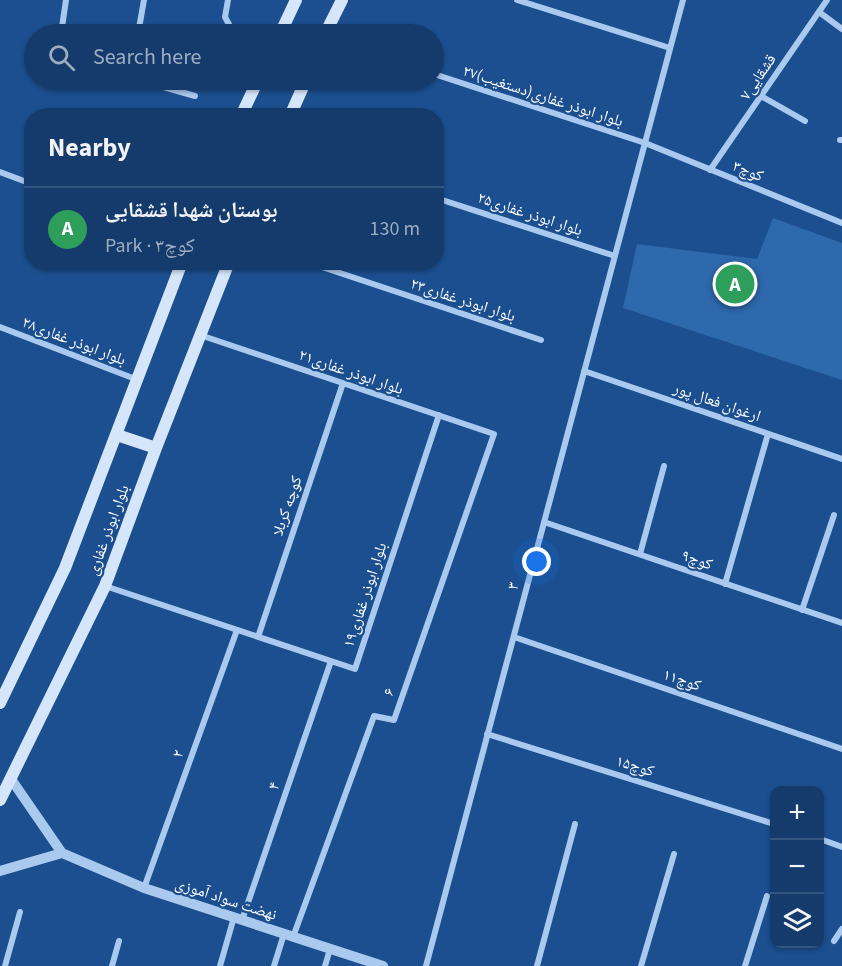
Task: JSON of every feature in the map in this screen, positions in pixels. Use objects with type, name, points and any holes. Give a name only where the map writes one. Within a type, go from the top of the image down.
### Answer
[{"type":"main road","points":[[285,24],[296,0]]},
{"type":"main road","points":[[331,24],[342,0]]},
{"type":"main road","points":[[245,108],[253,90]]},
{"type":"main road","points":[[294,108],[302,90]]},
{"type":"main road","name":"بلوار ابوذر غفاری","points":[[0,703],[65,568],[179,270]]},
{"type":"main road","name":"بلوار ابوذر غفاری","points":[[0,800],[105,586],[226,270]]},
{"type":"main road","points":[[117,435],[156,448]]},
{"type":"street","points":[[62,24],[66,0]]},
{"type":"street","points":[[140,24],[144,0]]},
{"type":"street","points":[[228,0],[225,17],[229,24]]},
{"type":"street","points":[[517,0],[670,48]]},
{"type":"street","name":"۳","points":[[426,966],[683,0]]},
{"type":"street","name":"۷قشقایی","points":[[710,170],[827,0]]},
{"type":"street","points":[[819,12],[842,28]]},
{"type":"street","name":"۲۷بلوار ابوذر غفاری(دستغیب)","points":[[444,77],[645,143]]},
{"type":"street","points":[[174,90],[195,96]]},
{"type":"street","points":[[761,96],[805,121]]},
{"type":"street","name":"۳کوچ","points":[[645,143],[842,223]]},
{"type":"street","points":[[0,172],[24,181]]},
{"type":"street","name":"بلوار ابوذر غفاری۲۵","points":[[444,201],[615,256]]},
{"type":"street","name":"بلوار ابوذر غفاری۲۳","points":[[331,270],[541,340]]},
{"type":"street","name":"بلوار ابوذر غفاری۲۸","points":[[0,327],[138,380]]},
{"type":"street","name":"۲۱بلوار ابوذر غفاری","points":[[200,335],[494,434]]},
{"type":"street","name":"ارغوان فعال پور","points":[[584,371],[842,459]]},
{"type":"street","name":"کوچه کربلا","points":[[258,637],[343,383]]},
{"type":"street","name":"بلوار ابوذر غفاری۱۹","points":[[105,586],[355,669],[439,415]]},
{"type":"street","name":"۶","points":[[289,935],[374,716],[394,720],[494,434]]},
{"type":"street","points":[[725,584],[768,434]]},
{"type":"street","points":[[640,554],[664,466]]},
{"type":"street","points":[[802,610],[834,515]]},
{"type":"street","name":"۹کوچ","points":[[544,522],[842,623]]},
{"type":"street","name":"۲","points":[[144,888],[237,630]]},
{"type":"street","name":"۱۱کوچ","points":[[513,637],[842,749]]},
{"type":"street","name":"۴","points":[[220,966],[331,661]]},
{"type":"street","name":"۱۵کوچ","points":[[488,734],[770,823]]},
{"type":"street","points":[[0,871],[62,853],[10,779]]},
{"type":"street","points":[[537,966],[576,824]]},
{"type":"street","points":[[822,840],[842,848]]},
{"type":"street","name":"نهضت سواد آموزی","points":[[62,853],[144,888],[383,966]]},
{"type":"street","points":[[641,966],[674,854]]},
{"type":"street","points":[[745,966],[767,896]]},
{"type":"street","points":[[5,966],[20,912]]},
{"type":"street","points":[[834,941],[842,929]]},
{"type":"street","points":[[274,966],[289,935]]},
{"type":"street","points":[[112,966],[119,942]]},
{"type":"street","points":[[325,966],[330,949]]},
{"type":"shaded area","points":[[773,218],[842,243],[842,380],[623,308],[637,244],[757,259]]},
{"type":"place","name":"بوستان شهدا قشقایی","points":[[735,284]]}]
